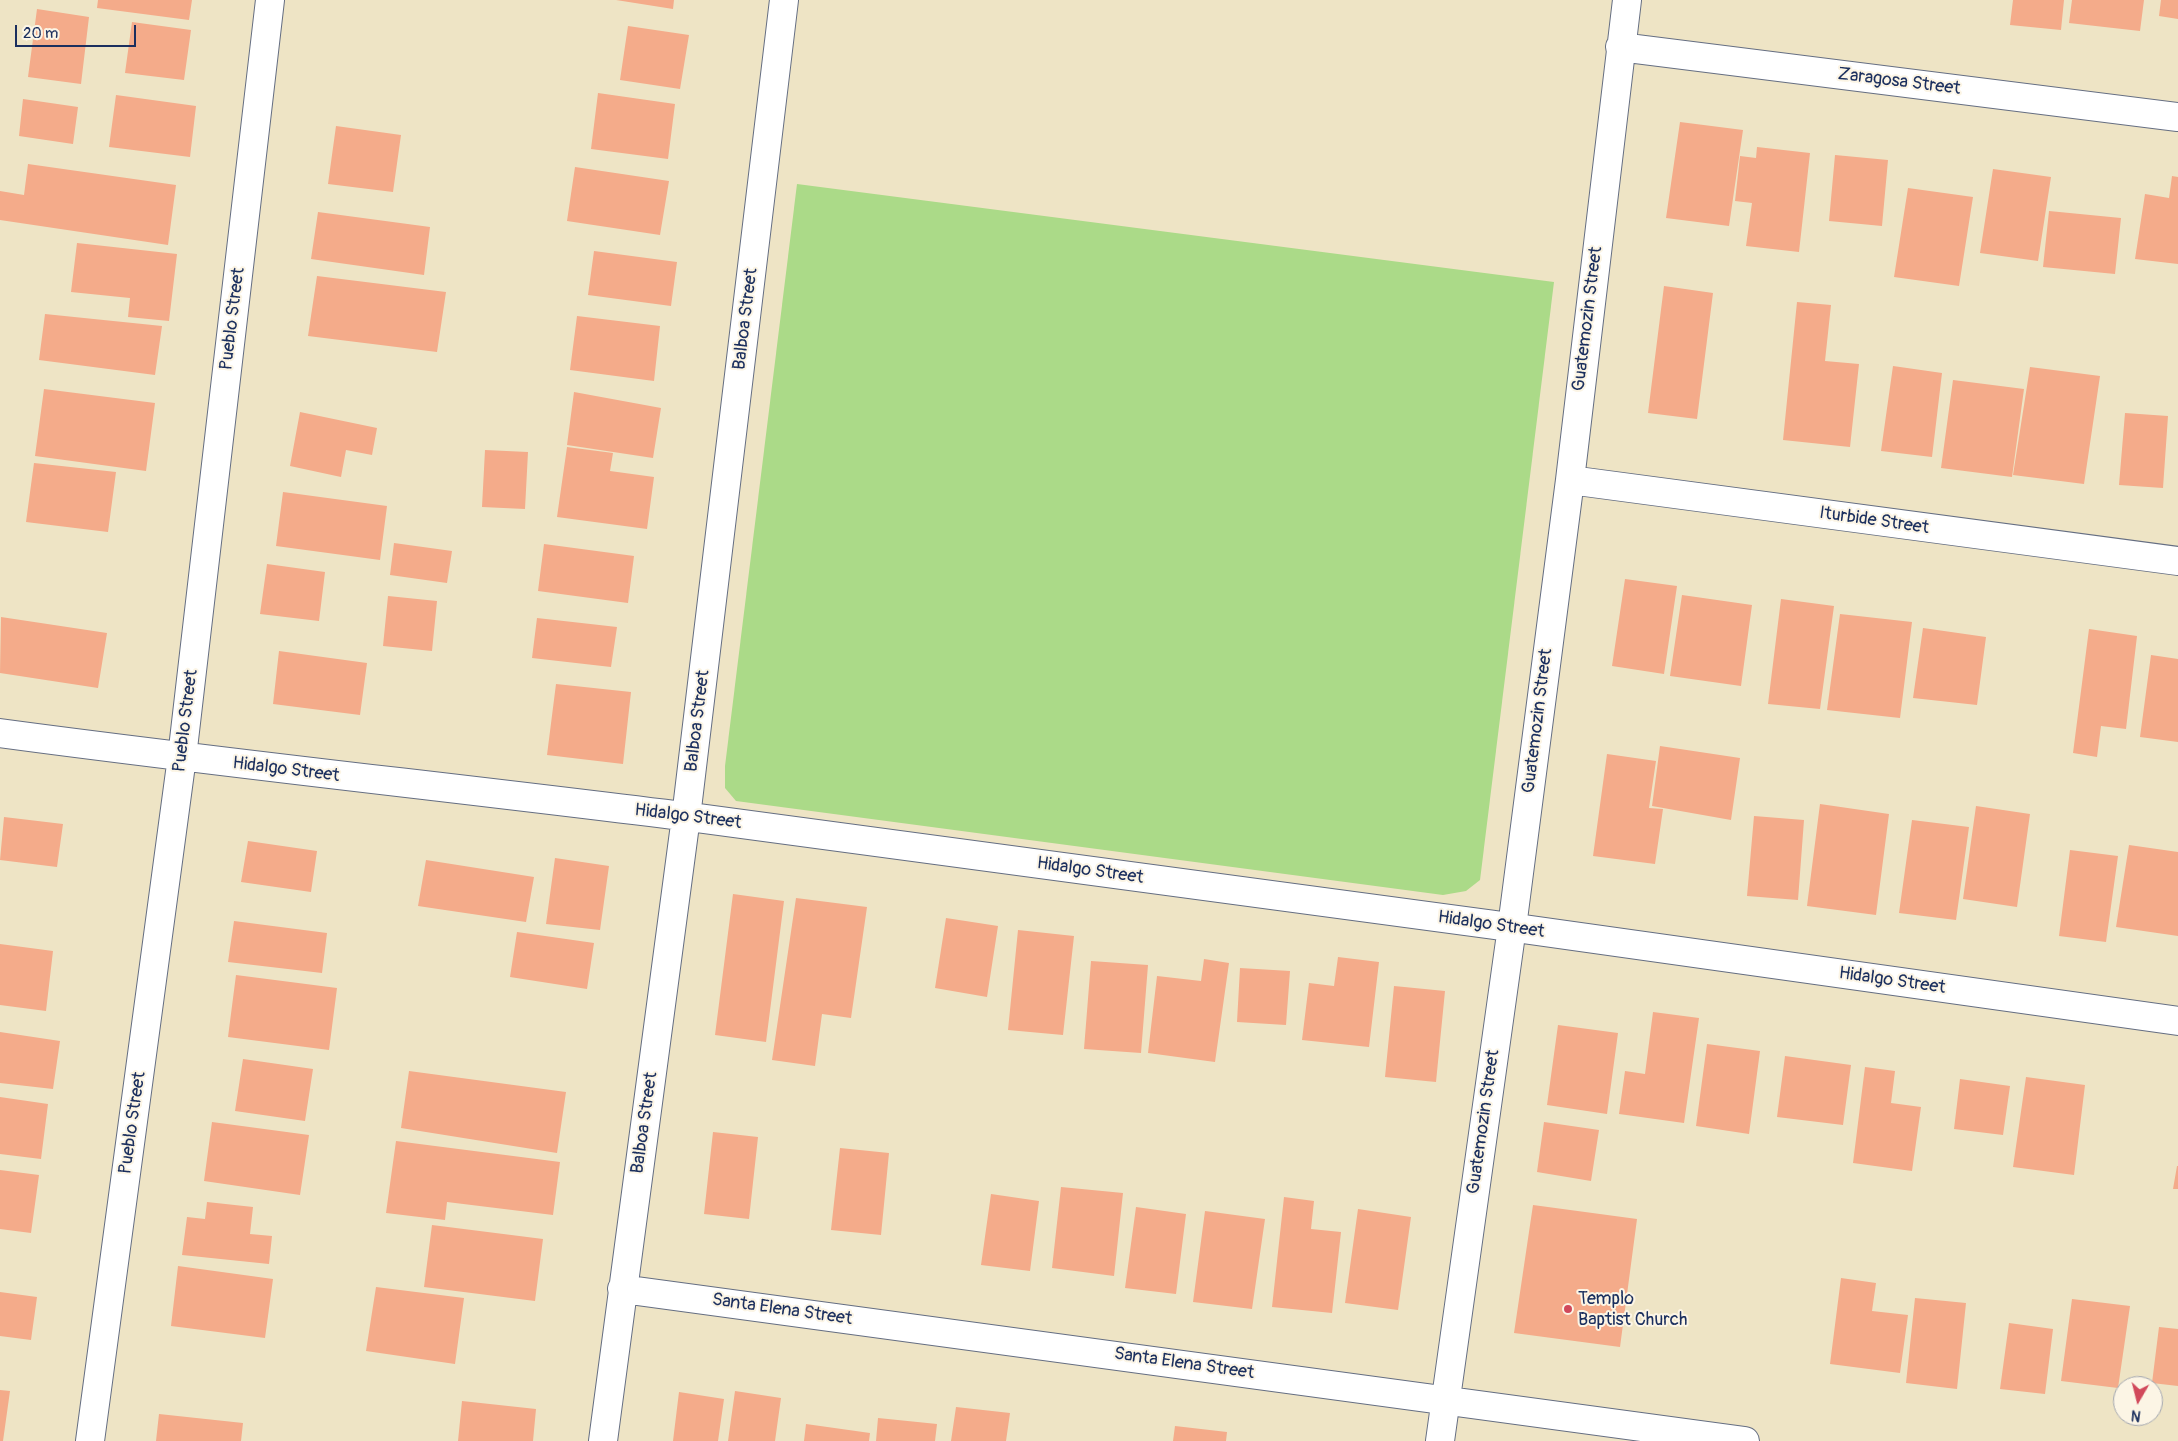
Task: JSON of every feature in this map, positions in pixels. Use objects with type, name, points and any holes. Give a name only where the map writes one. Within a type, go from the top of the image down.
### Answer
[{"type":"street","name":"Pueblo Street","points":[[90,1441],[182,757],[270,0]]},
{"type":"street","name":"Balboa Street","points":[[603,1441],[686,817],[784,0]]},
{"type":"street","name":"Guatemozin Street","points":[[1440,1441],[1512,927],[1570,480],[1627,0]]},
{"type":"street","name":"Zaragosa Street","points":[[1620,47],[2178,117]]},
{"type":"street","name":"Iturbide Street","points":[[1570,480],[2178,561]]},
{"type":"street","name":"Hidalgo Street","points":[[0,733],[182,757],[686,817],[1512,927],[2178,1021]]},
{"type":"street","name":"Santa Elena Street","points":[[622,1289],[1745,1441]]},
{"type":"green space","points":[[797,184],[1554,282],[1480,880],[1466,891],[1443,895],[736,801],[725,788],[725,766]]},
{"type":"building","points":[[98,0],[192,0],[189,20],[97,8]]},
{"type":"building","points":[[616,0],[674,0],[673,9]]},
{"type":"building","points":[[2013,0],[2064,0],[2061,30],[2010,25]]},
{"type":"building","points":[[2072,0],[2144,0],[2140,31],[2069,23]]},
{"type":"building","points":[[2161,0],[2178,0],[2178,19],[2159,16]]},
{"type":"building","points":[[37,9],[89,17],[81,84],[28,77]]},
{"type":"building","points":[[132,22],[191,30],[184,80],[125,73]]},
{"type":"building","points":[[628,26],[689,35],[680,89],[620,80]]},
{"type":"building","points":[[598,93],[675,104],[668,159],[591,149]]},
{"type":"building","points":[[116,95],[196,106],[190,157],[109,147]]},
{"type":"building","points":[[23,99],[78,107],[73,144],[19,136]]},
{"type":"building","points":[[1680,122],[1743,130],[1729,226],[1666,218]]},
{"type":"building","points":[[336,126],[401,135],[393,192],[328,184]]},
{"type":"building","points":[[1757,147],[1810,153],[1799,252],[1746,246],[1752,203],[1735,201],[1740,156],[1756,158]]},
{"type":"building","points":[[1835,155],[1888,160],[1882,226],[1829,221]]},
{"type":"building","points":[[28,164],[176,185],[168,245],[0,220],[0,191],[24,195]]},
{"type":"building","points":[[575,167],[669,181],[660,235],[567,221]]},
{"type":"building","points":[[1993,169],[2051,177],[2038,261],[1980,253]]},
{"type":"building","points":[[2172,176],[2178,177],[2178,264],[2135,259],[2145,194],[2169,198]]},
{"type":"building","points":[[1908,188],[1973,197],[1959,286],[1894,277]]},
{"type":"building","points":[[2049,211],[2121,218],[2115,274],[2043,267]]},
{"type":"building","points":[[318,212],[430,227],[424,275],[311,259]]},
{"type":"building","points":[[77,243],[177,254],[169,321],[128,317],[130,298],[71,292]]},
{"type":"building","points":[[594,251],[677,262],[671,306],[588,295]]},
{"type":"building","points":[[317,276],[446,292],[437,352],[308,336]]},
{"type":"building","points":[[1664,286],[1713,293],[1697,419],[1648,413]]},
{"type":"building","points":[[1797,302],[1831,305],[1825,361],[1859,364],[1850,447],[1783,440]]},
{"type":"building","points":[[45,314],[162,326],[155,375],[39,360]]},
{"type":"building","points":[[577,316],[660,326],[654,381],[570,370]]},
{"type":"building","points":[[1893,366],[1942,373],[1932,457],[1881,451]]},
{"type":"building","points":[[2030,367],[2100,376],[2084,484],[2013,475]]},
{"type":"building","points":[[1953,380],[2024,389],[2012,477],[1941,468]]},
{"type":"building","points":[[44,389],[155,403],[146,471],[35,456]]},
{"type":"building","points":[[574,392],[661,408],[653,458],[567,445]]},
{"type":"building","points":[[300,412],[377,428],[372,455],[346,450],[341,477],[290,466]]},
{"type":"building","points":[[2125,413],[2168,416],[2163,488],[2119,485]]},
{"type":"building","points":[[567,447],[613,453],[610,471],[654,477],[647,529],[557,517]]},
{"type":"building","points":[[485,450],[528,452],[525,509],[482,507]]},
{"type":"building","points":[[34,463],[116,472],[108,532],[26,522]]},
{"type":"building","points":[[283,492],[387,506],[380,560],[276,546]]},
{"type":"building","points":[[394,543],[452,551],[447,583],[390,575]]},
{"type":"building","points":[[544,544],[634,556],[628,603],[538,591]]},
{"type":"building","points":[[267,564],[325,572],[319,621],[260,614]]},
{"type":"building","points":[[1625,579],[1677,586],[1664,674],[1612,666]]},
{"type":"building","points":[[1682,595],[1752,605],[1741,686],[1670,676]]},
{"type":"building","points":[[388,596],[437,601],[432,651],[383,646]]},
{"type":"building","points":[[1781,599],[1834,606],[1820,709],[1768,704]]},
{"type":"building","points":[[1840,614],[1912,622],[1900,718],[1827,710]]},
{"type":"building","points":[[1,617],[107,633],[98,688],[0,673]]},
{"type":"building","points":[[537,618],[617,627],[611,667],[532,658]]},
{"type":"building","points":[[1923,628],[1986,637],[1977,705],[1913,698]]},
{"type":"building","points":[[2089,629],[2137,636],[2126,729],[2101,726],[2097,757],[2073,753]]},
{"type":"building","points":[[279,651],[367,663],[360,715],[273,704]]},
{"type":"building","points":[[2151,655],[2178,659],[2178,742],[2140,737]]},
{"type":"building","points":[[556,684],[631,692],[623,764],[547,755]]},
{"type":"building","points":[[1660,746],[1740,758],[1731,820],[1652,806]]},
{"type":"building","points":[[1607,754],[1656,761],[1649,808],[1663,809],[1655,864],[1593,856]]},
{"type":"building","points":[[1820,804],[1889,814],[1876,915],[1807,906]]},
{"type":"building","points":[[1976,806],[2030,814],[2017,907],[1963,899]]},
{"type":"building","points":[[1754,816],[1804,820],[1798,900],[1747,896]]},
{"type":"building","points":[[4,817],[63,824],[57,867],[0,860]]},
{"type":"building","points":[[1912,820],[1969,827],[1956,920],[1899,913]]},
{"type":"building","points":[[248,841],[317,851],[311,892],[241,882]]},
{"type":"building","points":[[2129,845],[2178,852],[2178,936],[2116,927]]},
{"type":"building","points":[[2070,850],[2118,856],[2106,942],[2059,936]]},
{"type":"building","points":[[555,858],[609,866],[600,930],[546,924]]},
{"type":"building","points":[[426,860],[534,877],[526,922],[418,906]]},
{"type":"building","points":[[733,894],[784,901],[766,1042],[715,1035]]},
{"type":"building","points":[[796,898],[867,907],[851,1018],[822,1014],[815,1066],[772,1060]]},
{"type":"building","points":[[946,918],[998,926],[987,997],[935,988]]},
{"type":"building","points":[[234,921],[327,933],[322,973],[228,962]]},
{"type":"building","points":[[1018,930],[1074,936],[1063,1035],[1008,1030]]},
{"type":"building","points":[[517,932],[594,943],[587,989],[510,977]]},
{"type":"building","points":[[0,944],[53,951],[46,1011],[0,1005]]},
{"type":"building","points":[[1338,957],[1379,962],[1369,1047],[1302,1040],[1309,983],[1334,986]]},
{"type":"building","points":[[1204,959],[1229,963],[1215,1062],[1148,1053],[1157,976],[1201,981]]},
{"type":"building","points":[[1091,961],[1148,965],[1141,1053],[1084,1049]]},
{"type":"building","points":[[1240,968],[1290,971],[1286,1025],[1237,1022]]},
{"type":"building","points":[[236,975],[337,988],[329,1050],[228,1037]]},
{"type":"building","points":[[1394,986],[1445,991],[1436,1082],[1385,1077]]},
{"type":"building","points":[[1653,1012],[1699,1018],[1684,1123],[1619,1114],[1625,1071],[1645,1074]]},
{"type":"building","points":[[1558,1025],[1618,1033],[1607,1114],[1547,1105]]},
{"type":"building","points":[[0,1032],[60,1041],[53,1089],[0,1083]]},
{"type":"building","points":[[1707,1044],[1760,1051],[1749,1134],[1696,1126]]},
{"type":"building","points":[[1785,1056],[1851,1065],[1843,1125],[1777,1117]]},
{"type":"building","points":[[243,1059],[313,1069],[305,1121],[235,1111]]},
{"type":"building","points":[[1865,1067],[1895,1071],[1891,1103],[1921,1107],[1912,1171],[1853,1163]]},
{"type":"building","points":[[409,1071],[566,1092],[557,1153],[401,1128]]},
{"type":"building","points":[[2026,1077],[2085,1085],[2074,1175],[2013,1167]]},
{"type":"building","points":[[1960,1079],[2010,1086],[2003,1135],[1954,1129]]},
{"type":"building","points":[[0,1097],[48,1104],[41,1159],[0,1154]]},
{"type":"building","points":[[212,1122],[309,1135],[300,1195],[204,1181]]},
{"type":"building","points":[[1544,1122],[1599,1130],[1591,1181],[1537,1172]]},
{"type":"building","points":[[713,1132],[758,1137],[749,1219],[704,1214]]},
{"type":"building","points":[[396,1141],[560,1162],[553,1215],[447,1202],[445,1220],[386,1213]]},
{"type":"building","points":[[840,1148],[889,1153],[881,1235],[831,1230]]},
{"type":"building","points":[[2177,1166],[2178,1189],[2173,1189]]},
{"type":"building","points":[[0,1170],[39,1175],[31,1233],[0,1229]]},
{"type":"building","points":[[1061,1187],[1123,1193],[1114,1276],[1052,1268]]},
{"type":"building","points":[[991,1194],[1039,1201],[1030,1271],[981,1265]]},
{"type":"building","points":[[1284,1197],[1314,1201],[1311,1229],[1341,1232],[1332,1313],[1272,1307]]},
{"type":"building","points":[[207,1202],[253,1207],[250,1234],[272,1236],[269,1264],[182,1255],[187,1217],[205,1219]]},
{"type":"building","points":[[1533,1205],[1637,1219],[1620,1347],[1514,1333]]},
{"type":"building","points":[[1136,1207],[1186,1214],[1176,1294],[1125,1288]]},
{"type":"building","points":[[1358,1209],[1411,1217],[1398,1310],[1345,1303]]},
{"type":"building","points":[[1205,1211],[1265,1219],[1252,1309],[1193,1302]]},
{"type":"building","points":[[432,1225],[543,1239],[535,1301],[424,1287]]},
{"type":"building","points":[[178,1266],[273,1279],[265,1338],[171,1326]]},
{"type":"building","points":[[1841,1278],[1876,1283],[1872,1311],[1908,1315],[1900,1373],[1830,1364]]},
{"type":"building","points":[[376,1287],[464,1298],[455,1364],[366,1351]]},
{"type":"building","points":[[0,1292],[37,1297],[31,1340],[0,1336]]},
{"type":"building","points":[[1915,1298],[1966,1303],[1957,1389],[1906,1383]]},
{"type":"building","points":[[2072,1299],[2130,1306],[2120,1376],[2113,1376],[2113,1387],[2061,1381]]},
{"type":"building","points":[[2009,1323],[2053,1329],[2045,1394],[2000,1389]]},
{"type":"building","points":[[2159,1327],[2178,1329],[2178,1386],[2163,1384],[2163,1376],[2153,1376]]},
{"type":"building","points":[[0,1390],[10,1391],[3,1441],[0,1441]]},
{"type":"building","points":[[735,1391],[781,1398],[775,1441],[728,1441]]},
{"type":"building","points":[[679,1392],[724,1399],[718,1441],[673,1441]]},
{"type":"building","points":[[462,1401],[536,1409],[533,1441],[458,1441]]},
{"type":"building","points":[[956,1407],[1010,1413],[1006,1441],[951,1441]]},
{"type":"building","points":[[159,1414],[243,1423],[241,1441],[156,1441]]},
{"type":"building","points":[[878,1418],[937,1424],[935,1441],[876,1441]]},
{"type":"building","points":[[806,1424],[870,1433],[869,1441],[804,1441]]},
{"type":"building","points":[[1175,1426],[1227,1432],[1226,1441],[1173,1441]]},
{"type":"place","name":"Templo Baptist Church","points":[[1568,1309]]}]
